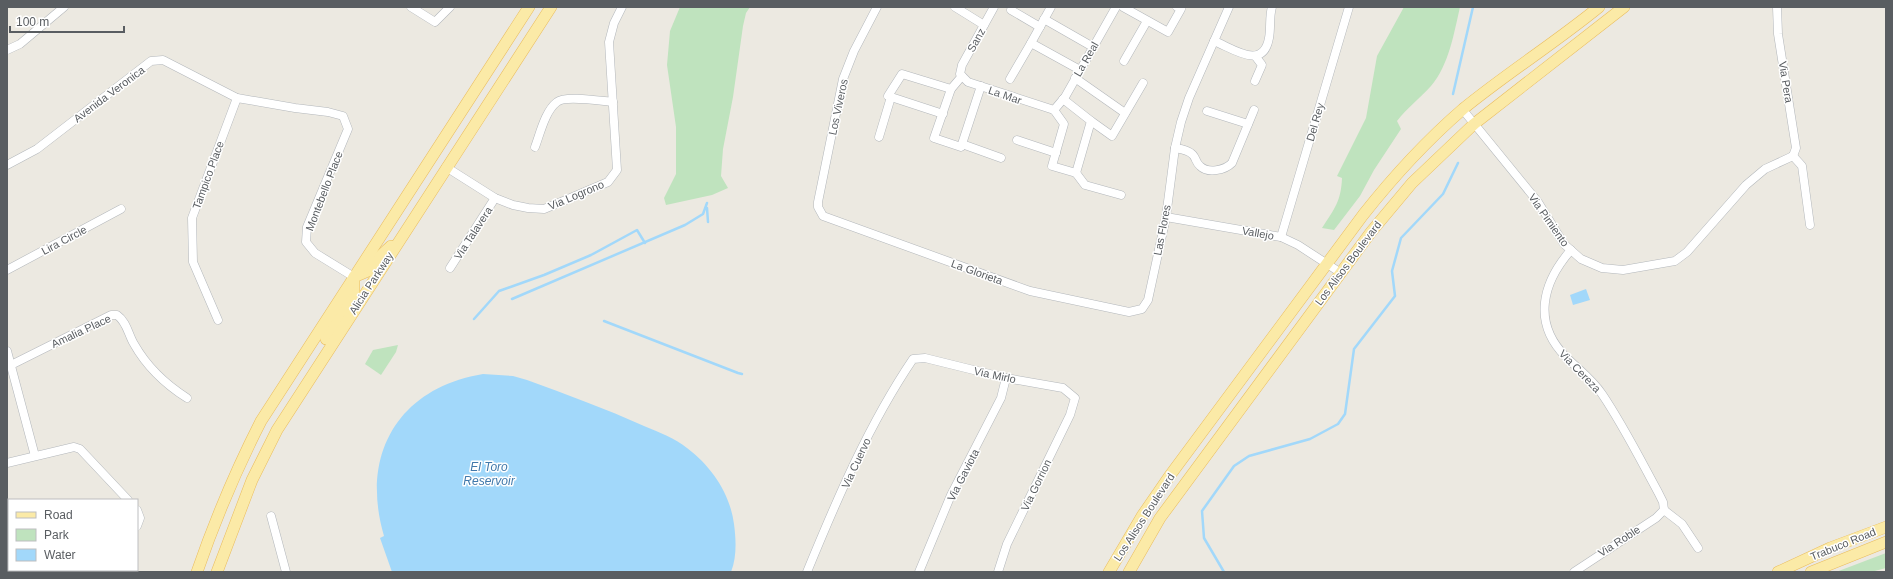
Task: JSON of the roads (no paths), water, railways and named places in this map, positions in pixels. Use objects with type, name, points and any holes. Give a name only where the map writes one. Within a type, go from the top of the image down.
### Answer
[{"type":"main road","name":"Alicia Parkway","points":[[196,572],[215,519],[235,473],[261,421],[529,7]]},
{"type":"main road","name":"Alicia Parkway","points":[[216,572],[252,480],[277,430],[322,358],[550,7]]},
{"type":"main road","name":"Los Alisos Boulevard","points":[[1109,572],[1142,516],[1167,479],[1327,264],[1396,176],[1425,145],[1463,110],[1599,7]]},
{"type":"main road","name":"Los Alisos Boulevard","points":[[1129,572],[1160,518],[1371,232],[1412,184],[1474,124],[1624,7]]},
{"type":"main road","points":[[322,358],[327,337],[354,293],[354,277],[368,271],[378,258],[400,238]]},
{"type":"main road","name":"Trabuco Road","points":[[1778,572],[1830,548],[1886,527]]},
{"type":"main road","name":"Trabuco Road","points":[[1811,572],[1886,542]]},
{"type":"street","points":[[7,50],[20,44],[64,7]]},
{"type":"street","points":[[411,7],[435,22],[450,7]]},
{"type":"street","name":"Via Logrono","points":[[446,167],[495,198],[513,205],[528,208],[544,208],[608,182],[617,170],[609,42],[614,24],[622,7]]},
{"type":"street","name":"Los Viveros","points":[[819,212],[818,202],[843,79],[854,51],[877,7]]},
{"type":"street","points":[[955,7],[984,25]]},
{"type":"street","name":"Sanz","points":[[962,144],[961,147],[934,138],[951,90],[961,75],[962,66],[994,7]]},
{"type":"street","points":[[1010,79],[1051,7]]},
{"type":"street","name":"La Real","points":[[1054,110],[1078,74],[1116,7]]},
{"type":"street","points":[[1123,7],[1168,32],[1180,8]]},
{"type":"street","name":"Las Flores","points":[[1142,309],[1148,300],[1166,217],[1175,148],[1181,122],[1189,98],[1229,7]]},
{"type":"street","points":[[1256,57],[1261,56],[1267,45],[1272,7]]},
{"type":"street","name":"Del Rey","points":[[1281,237],[1348,7]]},
{"type":"street","name":"Via Pera","points":[[1777,7],[1778,34],[1796,148],[1793,156]]},
{"type":"street","points":[[1011,10],[1040,27]]},
{"type":"street","points":[[1044,19],[1093,47]]},
{"type":"street","points":[[1124,61],[1147,21]]},
{"type":"street","points":[[1214,41],[1256,57],[1262,65],[1255,81]]},
{"type":"street","points":[[1031,43],[1078,74],[1125,113]]},
{"type":"street","name":"Avenida Veronica","points":[[7,166],[37,149],[151,61],[163,60],[237,98],[328,112],[343,116],[348,128]]},
{"type":"street","points":[[879,137],[891,97],[888,96],[902,74],[951,90]]},
{"type":"street","name":"La Mar","points":[[961,75],[968,82],[1054,110]]},
{"type":"street","points":[[1062,99],[1112,136],[1143,83]]},
{"type":"street","points":[[981,86],[962,144],[1001,158]]},
{"type":"street","points":[[891,97],[943,114]]},
{"type":"street","name":"Tampico Place","points":[[218,320],[193,262],[192,218],[237,98]]},
{"type":"street","points":[[535,147],[549,112],[556,102],[564,98],[613,102]]},
{"type":"street","points":[[1054,110],[1064,124],[1052,166],[1076,173],[1085,185],[1122,195]]},
{"type":"street","points":[[1175,148],[1186,150],[1192,154],[1200,167],[1206,169],[1225,169],[1232,162],[1254,110]]},
{"type":"street","name":"Via Pimiento","points":[[1463,110],[1538,202],[1564,244],[1591,264],[1616,270],[1675,262],[1687,252],[1746,185],[1765,169],[1793,156]]},
{"type":"street","points":[[1206,111],[1248,124]]},
{"type":"street","points":[[1076,173],[1092,120]]},
{"type":"street","name":"Montebello Place","points":[[348,128],[307,227],[306,242],[314,253],[354,277]]},
{"type":"street","points":[[1017,140],[1056,152]]},
{"type":"street","points":[[1793,156],[1802,166],[1810,225]]},
{"type":"street","name":"Via Talavera","points":[[450,268],[495,198]]},
{"type":"street","name":"Lira Circle","points":[[7,270],[121,209]]},
{"type":"street","name":"La Glorieta","points":[[819,212],[829,220],[1030,290],[1129,312],[1142,309]]},
{"type":"street","name":"Vallejo","points":[[1166,217],[1281,237],[1298,245],[1341,273]]},
{"type":"street","name":"Via Cereza","points":[[1571,250],[1557,267],[1548,286],[1544,310],[1548,330],[1558,348],[1586,375],[1602,394],[1658,492],[1663,502],[1664,510]]},
{"type":"street","name":"Amalia Place","points":[[11,365],[112,315],[117,315],[125,324],[133,343],[144,361],[171,388],[187,398]]},
{"type":"street","points":[[7,351],[35,456]]},
{"type":"street","name":"Via Mirlo","points":[[913,359],[925,358],[1006,378],[1063,388],[1075,398]]},
{"type":"street","name":"Via Cuervo","points":[[807,572],[870,434],[913,359]]},
{"type":"street","name":"Via Gaviota","points":[[918,572],[951,495],[1001,398],[1006,378]]},
{"type":"street","name":"Via Gorrion","points":[[998,572],[1007,544],[1070,415],[1075,398]]},
{"type":"street","points":[[7,463],[74,447],[80,449],[127,499]]},
{"type":"street","points":[[1664,510],[1682,524],[1698,548]]},
{"type":"street","name":"Via Roble","points":[[1574,572],[1656,518],[1664,510]]},
{"type":"street","points":[[271,516],[286,572]]},
{"type":"water","points":[[1586,289],[1590,300],[1573,305],[1570,295]]},
{"type":"water","name":"El Toro Reservoir","points":[[483,374],[513,376],[542,385],[661,433],[677,441],[696,455],[718,481],[724,491],[732,513],[736,542],[731,572],[392,572],[380,538],[384,536],[378,506],[377,478],[382,453],[393,430],[408,410],[428,394],[453,382]]},
{"type":"waterway","points":[[1453,94],[1473,7]]},
{"type":"waterway","points":[[1224,572],[1204,538],[1202,511],[1234,466],[1249,456],[1310,439],[1338,424],[1345,414],[1354,349],[1395,296],[1392,271],[1401,238],[1443,194],[1458,163]]},
{"type":"waterway","points":[[512,299],[685,225],[703,214],[707,203]]},
{"type":"waterway","points":[[707,208],[708,222]]},
{"type":"waterway","points":[[474,319],[499,291],[544,275],[591,255],[637,230],[645,243]]},
{"type":"waterway","points":[[604,321],[742,374]]}]
